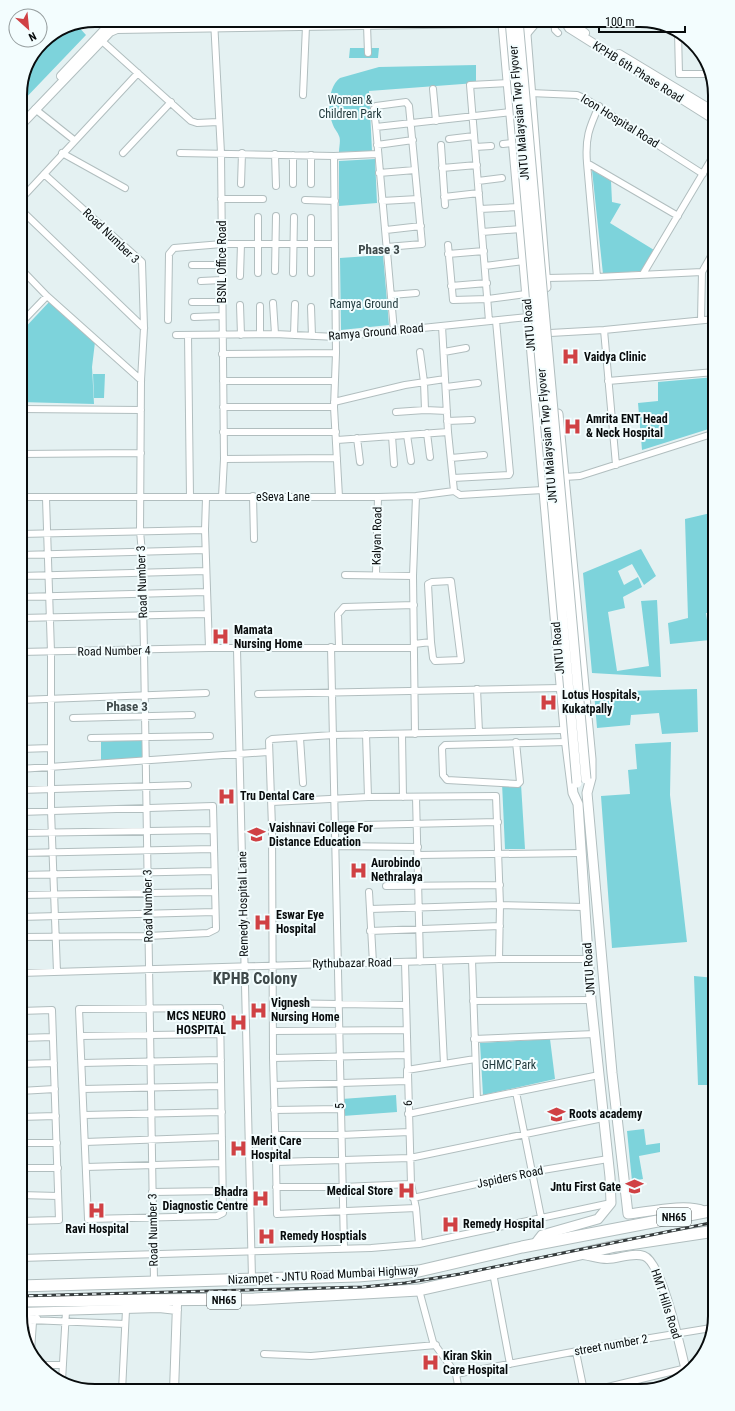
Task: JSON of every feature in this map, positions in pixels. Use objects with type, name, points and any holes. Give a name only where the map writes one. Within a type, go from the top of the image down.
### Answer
[{"type":"highway","name":"Nizampet - JNTU Road Mumbai Highway","points":[[27,1286],[358,1276],[419,1271],[535,1244],[708,1210]]},
{"type":"highway","name":"Nizampet - JNTU Road Mumbai Highway","points":[[27,1301],[177,1305],[254,1299],[419,1290],[644,1241],[708,1232]]},
{"type":"highway","points":[[340,1294],[344,1286],[343,1276]]},
{"type":"highway","points":[[358,1276],[357,1286],[363,1293]]},
{"type":"main road","name":"JNTU Road","points":[[504,27],[566,742],[573,793],[578,804],[591,1000],[596,1034],[611,1202]]},
{"type":"main road","name":"JNTU Malaysian Twp Flyover","points":[[504,27],[578,804]]},
{"type":"main road","name":"JNTU Malaysian Twp Flyover","points":[[523,27],[588,793]]},
{"type":"main road","name":"JNTU Road","points":[[524,27],[540,195],[550,333],[591,759],[588,793],[615,1102],[628,1214],[685,1208],[708,1210]]},
{"type":"main road","points":[[519,196],[540,195]]},
{"type":"main road","points":[[602,1102],[615,1102]]},
{"type":"main road","points":[[535,1244],[542,1235],[598,1219],[611,1202],[619,1205],[624,1202],[627,1197]]},
{"type":"street","points":[[27,112],[106,27]]},
{"type":"street","points":[[27,118],[110,32],[117,29],[155,27]]},
{"type":"street","name":"BSNL Office Road","points":[[213,27],[221,153],[222,407],[224,432],[222,497]]},
{"type":"street","points":[[303,95],[306,27]]},
{"type":"street","points":[[367,27],[368,53]]},
{"type":"street","points":[[526,34],[531,27]]},
{"type":"street","points":[[555,27],[558,33]]},
{"type":"street","name":"KPHB 6th Phase Road","points":[[568,27],[708,108]]},
{"type":"street","name":"KPHB 6th Phase Road","points":[[579,27],[580,30],[673,89],[708,115]]},
{"type":"street","points":[[673,89],[679,74],[678,38]]},
{"type":"street","points":[[102,41],[191,121],[197,123],[218,122]]},
{"type":"street","points":[[27,192],[74,140],[138,73]]},
{"type":"street","points":[[679,74],[705,74]]},
{"type":"street","points":[[489,321],[470,85],[509,83]]},
{"type":"street","points":[[433,90],[436,121]]},
{"type":"street","name":"Icon Hospital Road","points":[[530,93],[577,95],[599,106],[703,174]]},
{"type":"street","points":[[123,152],[171,102]]},
{"type":"street","points":[[387,247],[422,244],[413,140],[409,106],[406,102],[375,107],[377,154],[386,230],[387,247],[394,331]]},
{"type":"street","points":[[597,277],[586,144],[589,129],[599,106]]},
{"type":"street","points":[[35,109],[74,140]]},
{"type":"street","points":[[376,127],[511,112]]},
{"type":"street","points":[[449,138],[474,136]]},
{"type":"street","points":[[377,145],[413,140]]},
{"type":"street","points":[[503,144],[513,143]]},
{"type":"street","points":[[440,145],[445,205]]},
{"type":"street","points":[[475,147],[491,146]]},
{"type":"street","points":[[62,153],[125,188]]},
{"type":"street","points":[[180,153],[242,153],[334,156],[377,154]]},
{"type":"street","points":[[241,184],[242,153]]},
{"type":"street","points":[[275,154],[276,186]]},
{"type":"street","points":[[293,155],[293,184]]},
{"type":"street","points":[[311,155],[311,184]]},
{"type":"street","points":[[334,156],[336,337],[334,404],[339,497]]},
{"type":"street","points":[[587,163],[678,216]]},
{"type":"street","points":[[442,168],[476,165]]},
{"type":"street","points":[[643,274],[708,165]]},
{"type":"street","points":[[379,174],[415,170]]},
{"type":"street","name":"Road Number 3","points":[[44,174],[142,262],[144,328],[141,380],[140,531],[143,573],[154,1281]]},
{"type":"street","points":[[478,181],[502,178]]},
{"type":"street","points":[[444,197],[479,193]]},
{"type":"street","points":[[221,199],[263,199]]},
{"type":"street","points":[[382,201],[418,199]]},
{"type":"street","points":[[306,200],[335,201]]},
{"type":"street","points":[[480,209],[520,207]]},
{"type":"street","points":[[27,216],[144,328]]},
{"type":"street","points":[[276,216],[276,271]]},
{"type":"street","points":[[258,217],[258,273]]},
{"type":"street","points":[[293,273],[294,217]]},
{"type":"street","points":[[311,218],[311,273]]},
{"type":"street","points":[[386,230],[421,226]]},
{"type":"street","points":[[482,232],[521,229]]},
{"type":"street","points":[[168,320],[169,254],[177,247],[222,244],[335,244]]},
{"type":"street","points":[[240,276],[241,244]]},
{"type":"street","points":[[448,245],[453,298],[455,301],[488,299],[526,294]]},
{"type":"street","points":[[448,254],[484,251]]},
{"type":"street","points":[[485,266],[524,261]]},
{"type":"street","points":[[701,320],[702,272],[708,261]]},
{"type":"street","points":[[192,265],[222,265]]},
{"type":"street","points":[[546,278],[702,272]]},
{"type":"street","points":[[27,275],[47,296],[141,380]]},
{"type":"street","points":[[201,281],[222,280]]},
{"type":"street","points":[[452,286],[487,283]]},
{"type":"street","points":[[391,295],[416,293]]},
{"type":"street","points":[[27,315],[47,296]]},
{"type":"street","points":[[192,302],[222,302]]},
{"type":"street","points":[[273,303],[275,334]]},
{"type":"street","points":[[294,304],[294,335]]},
{"type":"street","points":[[240,305],[241,335]]},
{"type":"street","points":[[260,306],[260,334]]},
{"type":"street","points":[[311,306],[312,336]]},
{"type":"street","points":[[194,317],[222,316]]},
{"type":"street","name":"Ramya Ground Road","points":[[176,335],[275,334],[336,337],[528,317]]},
{"type":"street","points":[[550,333],[604,330],[708,319]]},
{"type":"street","points":[[453,478],[509,475],[510,473],[496,321]]},
{"type":"street","points":[[442,326],[448,432],[454,491]]},
{"type":"street","points":[[604,330],[616,465]]},
{"type":"street","points":[[188,335],[190,497]]},
{"type":"street","points":[[444,352],[466,348]]},
{"type":"street","points":[[420,352],[424,382],[425,410]]},
{"type":"street","points":[[222,354],[336,353]]},
{"type":"street","points":[[608,381],[708,373]]},
{"type":"street","points":[[222,407],[334,404],[445,378]]},
{"type":"street","points":[[223,381],[334,381]]},
{"type":"street","points":[[446,387],[478,383]]},
{"type":"street","points":[[27,409],[141,410]]},
{"type":"street","points":[[396,412],[425,410],[447,411]]},
{"type":"street","points":[[448,421],[472,420]]},
{"type":"street","points":[[224,432],[336,432]]},
{"type":"street","points":[[337,440],[448,432]]},
{"type":"street","points":[[427,433],[430,457]]},
{"type":"street","points":[[408,435],[411,461]]},
{"type":"street","points":[[564,477],[580,476],[708,435]]},
{"type":"street","points":[[392,436],[394,464]]},
{"type":"street","points":[[358,438],[360,462]]},
{"type":"street","points":[[27,454],[141,453]]},
{"type":"street","points":[[451,458],[484,455]]},
{"type":"street","points":[[224,459],[337,458]]},
{"type":"street","name":"eSeva Lane","points":[[27,497],[378,497],[416,496],[454,491],[460,495],[543,490]]},
{"type":"street","points":[[253,496],[254,539]]},
{"type":"street","points":[[414,734],[413,646],[416,496]]},
{"type":"street","name":"Kalyan Road","points":[[376,574],[378,497]]},
{"type":"street","points":[[46,498],[51,652],[51,811],[57,972]]},
{"type":"street","points":[[206,498],[205,550],[209,648]]},
{"type":"street","name":"Road Number 3","points":[[27,534],[205,530]]},
{"type":"street","points":[[27,555],[205,550]]},
{"type":"street","points":[[27,576],[206,572]]},
{"type":"street","points":[[345,575],[376,574],[414,576]]},
{"type":"street","points":[[452,581],[461,660],[435,662],[431,642],[428,584],[432,582],[452,581]]},
{"type":"street","points":[[27,597],[206,592]]},
{"type":"street","points":[[339,647],[338,614],[344,607],[414,605]]},
{"type":"street","points":[[27,618],[143,614],[207,614]]},
{"type":"street","name":"Road Number 4","points":[[27,652],[413,646],[431,642]]},
{"type":"street","name":"5","points":[[331,647],[344,1248]]},
{"type":"street","name":"Remedy Hospital Lane","points":[[237,649],[252,1278]]},
{"type":"street","points":[[258,694],[561,688]]},
{"type":"street","points":[[477,689],[479,732]]},
{"type":"street","points":[[27,700],[206,694]]},
{"type":"street","points":[[73,718],[192,715]]},
{"type":"street","points":[[416,1208],[277,1214],[272,1003],[272,802],[268,745],[270,739],[333,735],[565,730]]},
{"type":"street","points":[[366,734],[368,797]]},
{"type":"street","points":[[402,734],[403,797]]},
{"type":"street","points":[[91,738],[145,739],[210,736]]},
{"type":"street","points":[[300,738],[303,783]]},
{"type":"street","points":[[516,742],[520,782],[518,784],[446,780],[443,776],[442,748],[445,745],[516,742],[566,742]]},
{"type":"street","points":[[27,749],[51,748]]},
{"type":"street","points":[[27,769],[268,752]]},
{"type":"street","points":[[27,790],[146,788],[188,785]]},
{"type":"street","points":[[272,802],[334,800],[368,797],[494,795],[497,799],[500,885],[499,959]]},
{"type":"street","points":[[416,797],[420,962]]},
{"type":"street","points":[[27,812],[213,806],[216,929],[213,932],[148,936],[27,937]]},
{"type":"street","points":[[272,827],[417,825],[498,822]]},
{"type":"street","points":[[27,833],[213,830]]},
{"type":"street","points":[[335,846],[418,847]]},
{"type":"street","points":[[27,853],[213,849]]},
{"type":"street","points":[[418,855],[581,853]]},
{"type":"street","points":[[27,875],[214,871]]},
{"type":"street","points":[[386,886],[500,885]]},
{"type":"street","points":[[27,895],[215,892]]},
{"type":"street","points":[[370,892],[370,931],[373,963]]},
{"type":"street","points":[[370,909],[500,905],[584,907]]},
{"type":"street","points":[[27,917],[215,912]]},
{"type":"street","points":[[370,931],[500,926]]},
{"type":"street","name":"Rythubazar Road","points":[[27,973],[499,959],[588,959]]},
{"type":"street","points":[[472,960],[477,1100]]},
{"type":"street","points":[[439,961],[444,1064]]},
{"type":"street","name":"6","points":[[405,962],[411,1184],[416,1208],[419,1244]]},
{"type":"street","points":[[473,1000],[591,1000]]},
{"type":"street","points":[[272,1003],[405,1005]]},
{"type":"street","points":[[220,1008],[223,1211],[221,1215],[88,1219],[79,1009],[149,1009],[220,1008]]},
{"type":"street","points":[[27,1011],[52,1010],[59,1220],[27,1221]]},
{"type":"street","points":[[273,1031],[406,1030]]},
{"type":"street","points":[[81,1036],[220,1034]]},
{"type":"street","points":[[474,1039],[596,1034]]},
{"type":"street","points":[[27,1038],[54,1038]]},
{"type":"street","points":[[273,1058],[340,1058],[407,1055]]},
{"type":"street","points":[[274,1085],[408,1081],[407,1070],[475,1059]]},
{"type":"street","points":[[82,1063],[221,1060]]},
{"type":"street","points":[[27,1064],[54,1062]]},
{"type":"street","points":[[408,1114],[599,1075]]},
{"type":"street","points":[[83,1089],[221,1086]]},
{"type":"street","points":[[27,1091],[55,1090]]},
{"type":"street","points":[[516,1092],[540,1217]]},
{"type":"street","points":[[274,1110],[340,1109]]},
{"type":"street","points":[[84,1115],[222,1112]]},
{"type":"street","points":[[27,1117],[56,1116]]},
{"type":"street","points":[[276,1162],[410,1158],[603,1118]]},
{"type":"street","points":[[275,1135],[341,1135],[409,1132]]},
{"type":"street","points":[[85,1142],[222,1137]]},
{"type":"street","points":[[27,1143],[57,1143]]},
{"type":"street","name":"Jspiders Road","points":[[413,1198],[531,1172],[608,1159]]},
{"type":"street","points":[[86,1167],[222,1163]]},
{"type":"street","points":[[27,1168],[58,1168]]},
{"type":"street","points":[[276,1186],[343,1187],[411,1184]]},
{"type":"street","points":[[152,1192],[223,1191]]},
{"type":"street","points":[[27,1195],[58,1196]]},
{"type":"street","points":[[27,1258],[344,1248],[419,1244],[611,1202]]},
{"type":"street","name":"HMT Hills Road","points":[[581,1254],[606,1259],[636,1255],[649,1259],[655,1266],[660,1278],[678,1334],[686,1366]]},
{"type":"street","points":[[493,1273],[510,1364]]},
{"type":"street","points":[[419,1290],[430,1332],[436,1345],[456,1374],[458,1384]]},
{"type":"street","points":[[27,1312],[126,1310],[159,1308],[177,1305],[174,1384]]},
{"type":"street","points":[[122,1384],[126,1310]]},
{"type":"street","points":[[62,1376],[66,1311]]},
{"type":"street","points":[[28,1325],[37,1312]]},
{"type":"street","points":[[32,1320],[125,1324]]},
{"type":"street","points":[[32,1320],[34,1322],[32,1342]]},
{"type":"street","name":"street number 2","points":[[456,1374],[707,1329]]},
{"type":"street","points":[[264,1354],[311,1356],[436,1345]]},
{"type":"street","points":[[576,1352],[583,1384]]},
{"type":"street","points":[[48,1365],[63,1366]]},
{"type":"street","points":[[622,1384],[681,1370]]},
{"type":"green space","points":[[80,29],[86,35],[27,97],[29,77],[41,54],[50,44],[61,36]]},
{"type":"green space","points":[[350,48],[379,48],[378,58],[349,58]]},
{"type":"green space","name":"Women & Children Park","points":[[476,65],[476,83],[369,91],[372,151],[339,152],[340,138],[331,119],[329,106],[333,87],[340,78],[379,67]]},
{"type":"green space","points":[[375,159],[377,203],[339,206],[339,161]]},
{"type":"green space","points":[[592,170],[611,181],[612,202],[621,204],[610,223],[654,250],[641,271],[603,274]]},
{"type":"green space","name":"Ramya Ground","points":[[383,255],[389,325],[341,330],[340,258]]},
{"type":"green space","points":[[50,301],[95,342],[92,367],[94,404],[27,402],[27,326]]},
{"type":"green space","points":[[93,374],[105,374],[104,398],[94,398]]},
{"type":"green space","points":[[708,378],[708,429],[642,450],[638,403],[658,401],[658,382]]},
{"type":"green space","points":[[708,514],[708,613],[706,613],[708,640],[670,644],[668,623],[688,618],[685,519]]},
{"type":"green space","points":[[641,549],[656,576],[644,585],[632,564],[618,571],[624,585],[638,577],[642,587],[623,597],[625,608],[608,612],[617,671],[649,666],[641,601],[657,600],[661,677],[592,673],[583,573]]},
{"type":"green space","points":[[697,689],[698,732],[662,734],[659,713],[631,715],[630,725],[597,728],[594,692]]},
{"type":"green space","points":[[142,739],[143,762],[101,764],[101,742]]},
{"type":"green space","points":[[671,742],[670,795],[687,942],[612,948],[601,796],[630,794],[628,770],[637,769],[635,744]]},
{"type":"green space","points":[[502,783],[521,784],[525,849],[505,849]]},
{"type":"green space","points":[[694,976],[708,977],[708,1085],[698,1085]]},
{"type":"green space","name":"GHMC Park","points":[[550,1039],[555,1079],[483,1095],[480,1043]]},
{"type":"green space","points":[[396,1095],[397,1112],[343,1116],[342,1099]]},
{"type":"green space","points":[[644,1129],[646,1145],[660,1143],[660,1152],[639,1156],[643,1179],[632,1181],[627,1131]]},
{"type":"railway","points":[[27,1296],[363,1287],[405,1283],[460,1274],[708,1223]]},
{"type":"place","name":"Vaidya Clinic","points":[[571,357]]},
{"type":"place","name":"Amrita ENT Head & Neck Hospital","points":[[573,426]]},
{"type":"place","name":"Mamata Nursing Home","points":[[221,637]]},
{"type":"place","name":"Lotus Hospitals, Kukatpally","points":[[549,702]]},
{"type":"place","name":"Tru Dental Care","points":[[227,796]]},
{"type":"place","name":"Vaishnavi College For Distance Education","points":[[256,835]]},
{"type":"place","name":"Aurobindo Nethralaya","points":[[358,870]]},
{"type":"place","name":"Eswar Eye Hospital","points":[[263,922]]},
{"type":"place","name":"Vignesh Nursing Home","points":[[258,1010]]},
{"type":"place","name":"MCS NEURO HOSPITAL","points":[[239,1023]]},
{"type":"place","name":"Roots academy","points":[[556,1114]]},
{"type":"place","name":"Merit Care Hospital","points":[[238,1148]]},
{"type":"place","name":"Jntu First Gate","points":[[634,1187]]},
{"type":"place","name":"Medical Store","points":[[406,1191]]},
{"type":"place","name":"Bhadra Diagnostic Centre","points":[[261,1199]]},
{"type":"place","name":"Ravi Hospital","points":[[97,1210]]},
{"type":"place","name":"Remedy Hospital","points":[[450,1224]]},
{"type":"place","name":"Remedy Hosptials","points":[[267,1236]]},
{"type":"place","name":"Kiran Skin Care Hospital","points":[[430,1363]]},
{"type":"district","name":"Phase 3","points":[[379,249]]},
{"type":"district","name":"Phase 3","points":[[127,706]]},
{"type":"district","name":"KPHB Colony","points":[[255,978]]}]
